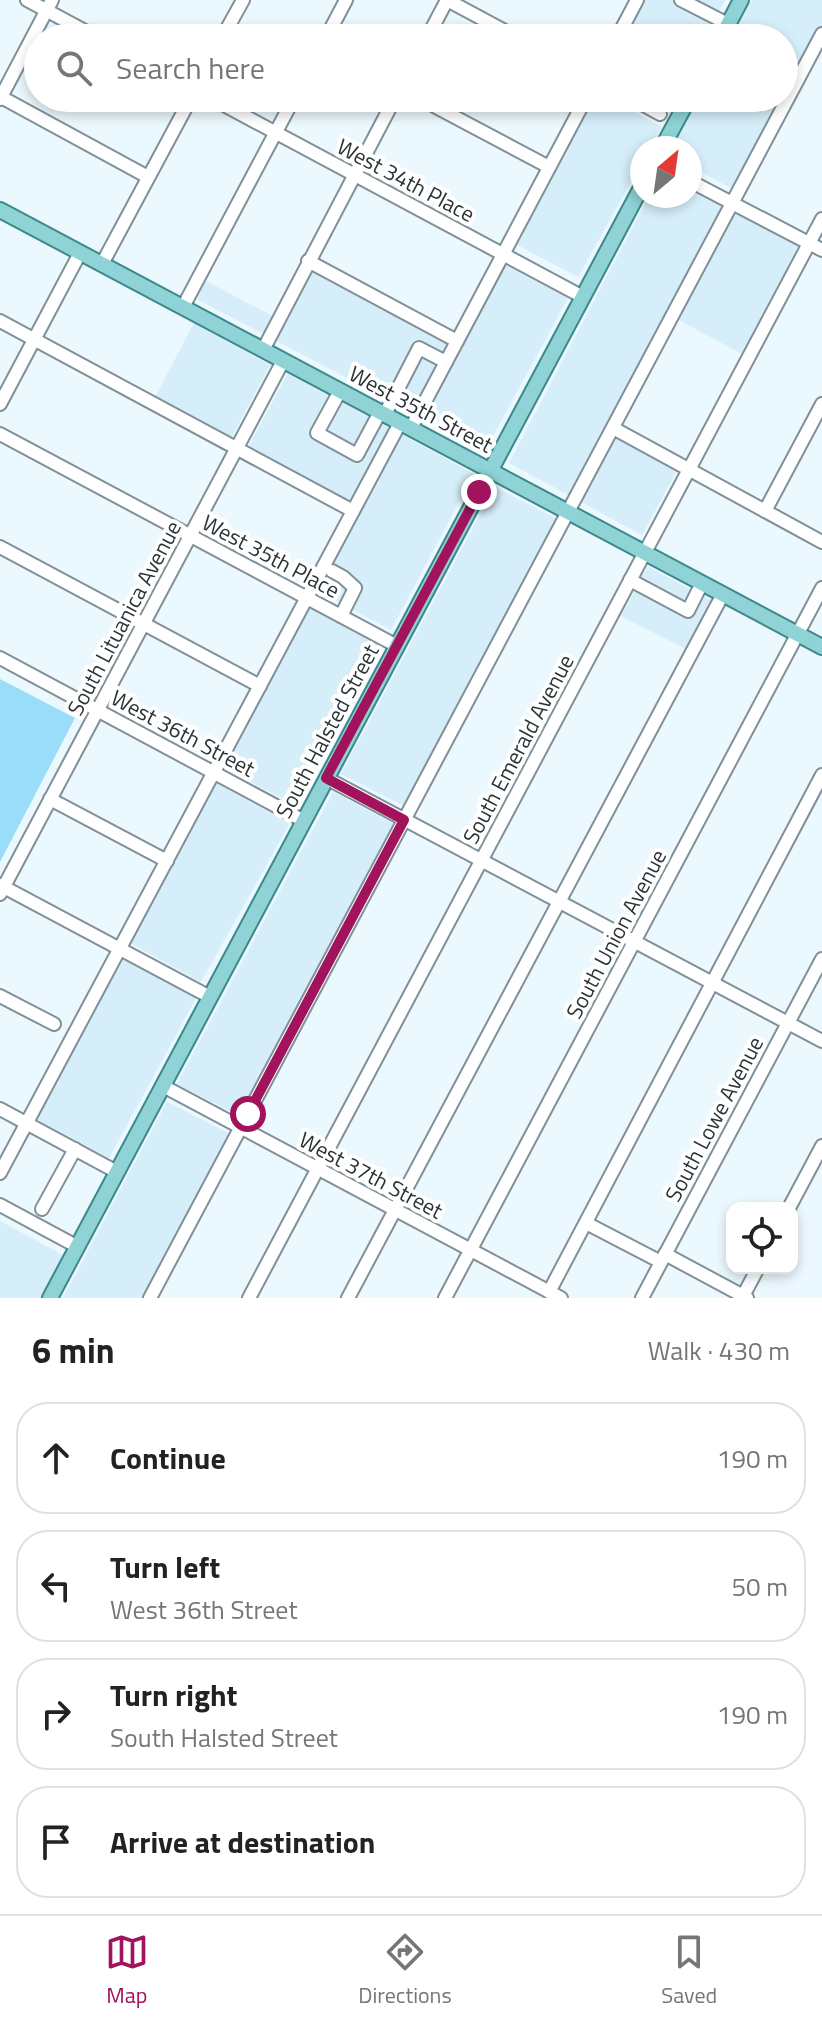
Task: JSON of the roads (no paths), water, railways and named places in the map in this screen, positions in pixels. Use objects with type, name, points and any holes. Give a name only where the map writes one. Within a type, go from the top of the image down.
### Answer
[{"type":"main road","points":[[728,24],[741,0]]},
{"type":"main road","points":[[668,136],[681,112]]},
{"type":"main road","name":"South Halsted Street","points":[[50,1298],[630,208]]},
{"type":"main road","name":"West 35th Street","points":[[0,210],[822,647]]},
{"type":"street","points":[[27,0],[50,5],[78,24]]},
{"type":"street","points":[[333,24],[346,0]]},
{"type":"street","points":[[434,24],[447,0],[492,24]]},
{"type":"street","points":[[624,24],[637,0]]},
{"type":"street","points":[[681,0],[714,24]]},
{"type":"street","points":[[228,24],[239,1]]},
{"type":"street","points":[[40,24],[50,5]]},
{"type":"street","points":[[798,79],[822,34]]},
{"type":"street","points":[[24,53],[0,98],[24,111]]},
{"type":"street","points":[[26,112],[148,177]]},
{"type":"street","points":[[102,264],[183,112]]},
{"type":"street","name":"West 34th Place","points":[[237,112],[583,297]]},
{"type":"street","points":[[183,307],[286,112]]},
{"type":"street","points":[[263,350],[388,112]]},
{"type":"street","points":[[445,112],[549,167]]},
{"type":"street","points":[[0,1173],[353,511],[446,362],[578,112]]},
{"type":"street","points":[[656,112],[660,114]]},
{"type":"street","points":[[150,1298],[780,112]]},
{"type":"street","points":[[702,187],[822,250]]},
{"type":"street","name":"South Emerald Avenue","points":[[249,1298],[822,219]]},
{"type":"street","points":[[0,404],[80,253]]},
{"type":"street","points":[[308,261],[457,341]]},
{"type":"street","points":[[0,321],[353,511]]},
{"type":"street","points":[[340,391],[317,433],[357,455],[419,348],[446,362]]},
{"type":"street","name":"South Lituanica Avenue","points":[[1,888],[283,361]]},
{"type":"street","points":[[765,511],[822,404]]},
{"type":"street","points":[[613,428],[822,542]]},
{"type":"street","name":"West 35th Place","points":[[0,434],[397,646]]},
{"type":"street","points":[[0,547],[260,686]]},
{"type":"street","points":[[332,571],[355,588],[341,616]]},
{"type":"street","points":[[630,580],[688,611],[702,583]]},
{"type":"street","name":"South Union Avenue","points":[[445,1298],[822,588]]},
{"type":"street","points":[[348,1298],[723,594]]},
{"type":"street","name":"West 36th Street","points":[[0,658],[304,821]]},
{"type":"street","points":[[555,1295],[586,1223],[822,775]]},
{"type":"street","points":[[326,778],[822,1041]]},
{"type":"street","points":[[50,799],[167,861]]},
{"type":"street","points":[[1,888],[210,997]]},
{"type":"street","name":"South Lowe Avenue","points":[[642,1298],[822,959]]},
{"type":"street","points":[[0,996],[54,1024]]},
{"type":"street","name":"West 37th Street","points":[[163,1086],[555,1295]]},
{"type":"street","points":[[0,1109],[117,1172]]},
{"type":"street","points":[[792,1202],[822,1146]]},
{"type":"street","points":[[42,1209],[75,1149]]},
{"type":"street","points":[[0,1205],[78,1247]]},
{"type":"street","points":[[586,1223],[745,1297],[755,1274]]}]
